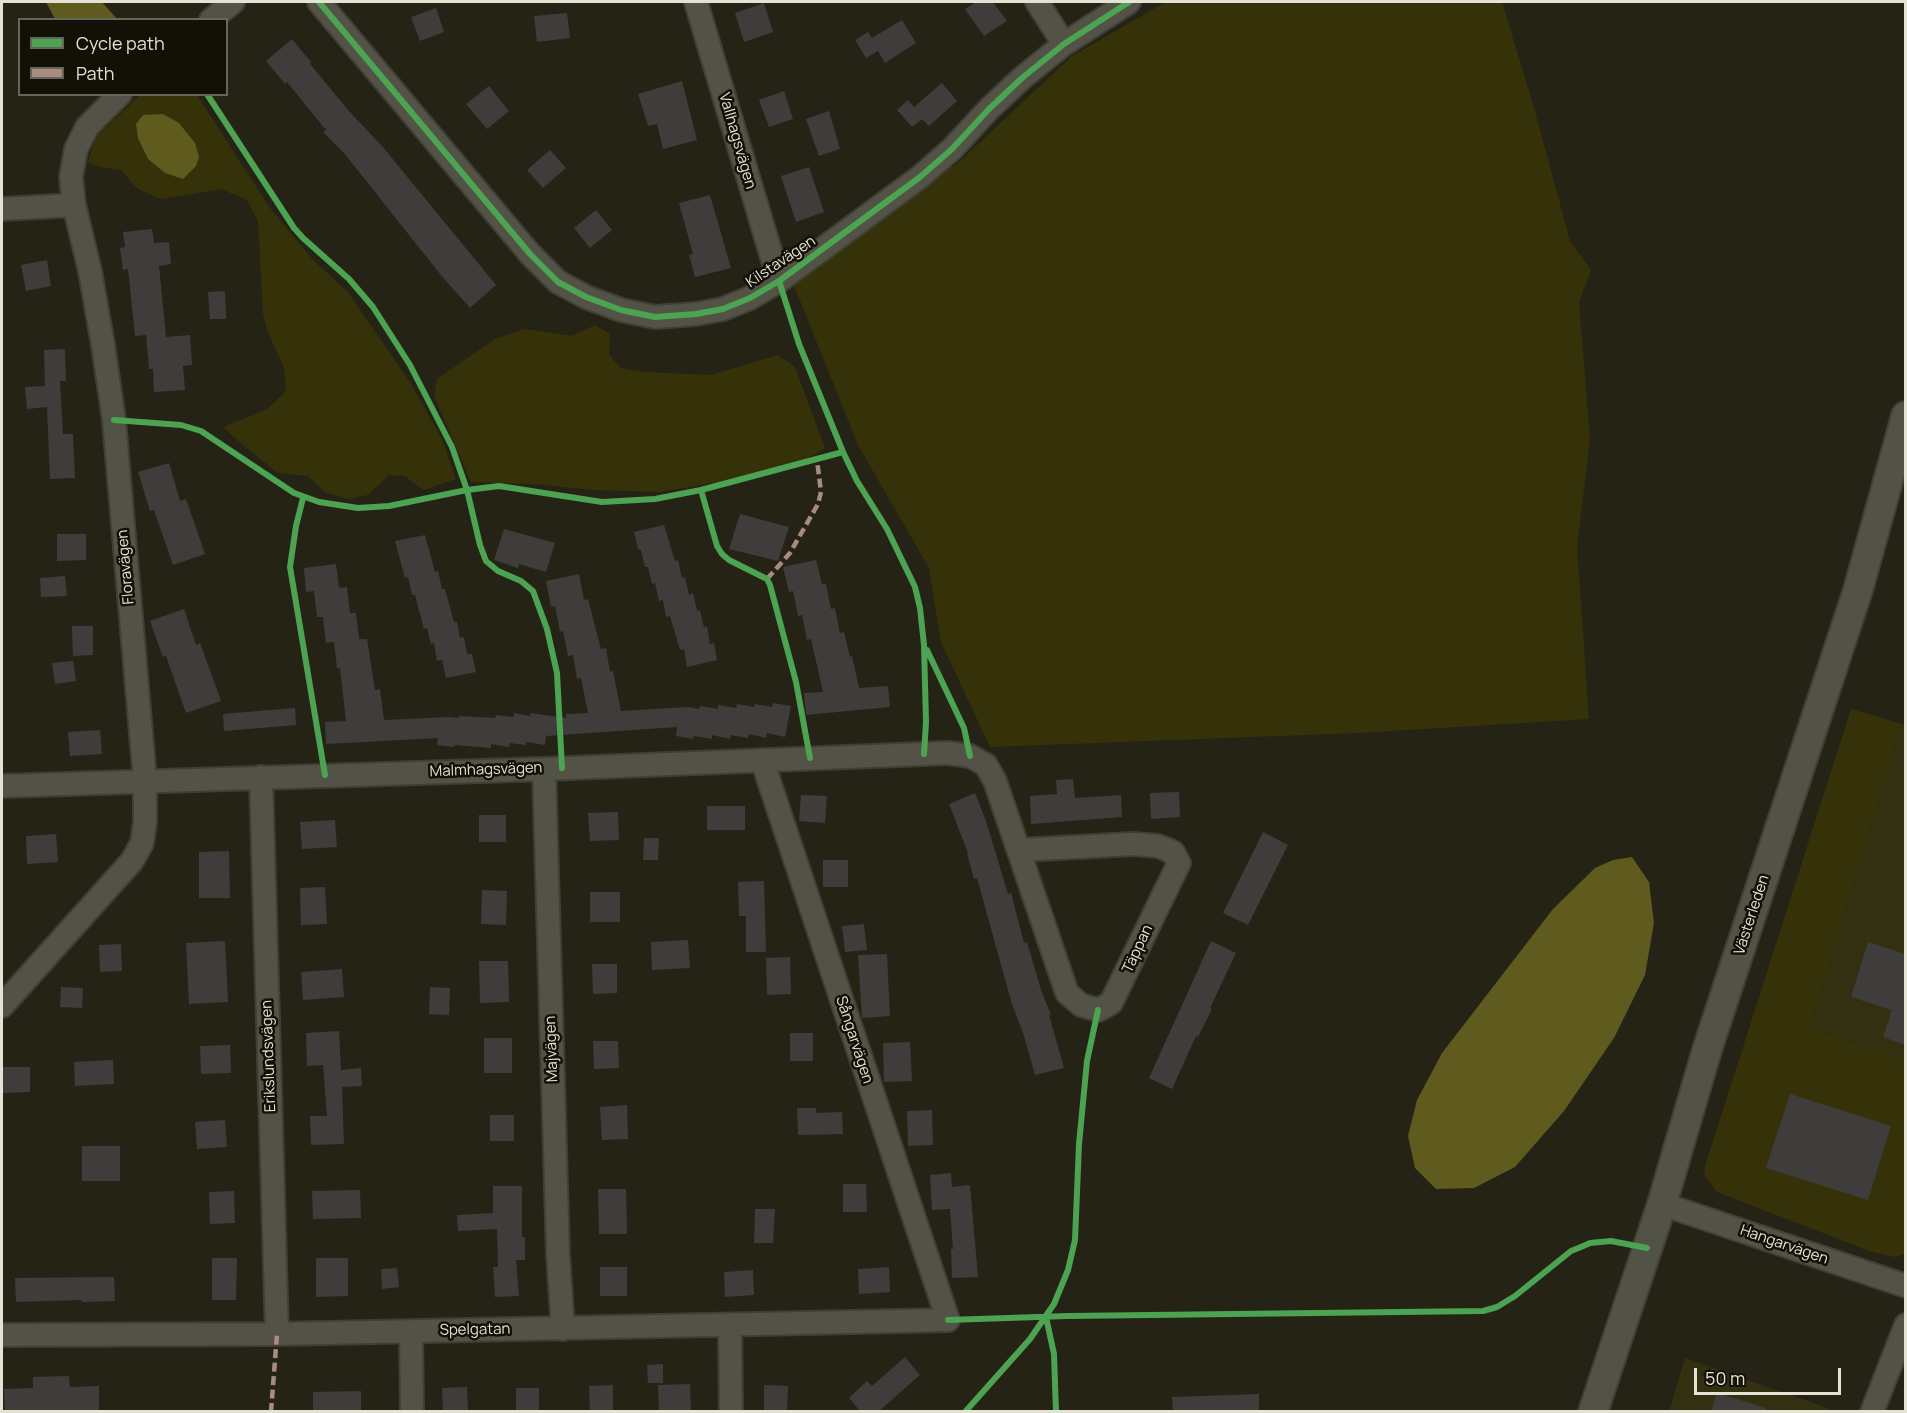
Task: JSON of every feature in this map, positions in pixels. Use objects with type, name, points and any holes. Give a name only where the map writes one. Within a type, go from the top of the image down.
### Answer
[{"type":"street","points":[[214,18],[233,2]]},
{"type":"street","name":"Kilstavägen","points":[[319,2],[530,254],[558,282],[586,297],[621,310],[655,317],[696,314],[723,309],[750,298],[779,281],[920,177],[952,149],[988,109],[1064,44],[1129,2]]},
{"type":"street","name":"Vallhagsvägen","points":[[696,2],[779,281]]},
{"type":"street","points":[[1036,2],[1064,44]]},
{"type":"street","name":"Floravägen","points":[[2,1006],[132,861],[142,843],[145,822],[145,780],[114,420],[94,292],[74,205],[71,177],[76,149],[87,128],[118,96]]},
{"type":"street","points":[[2,209],[74,205]]},
{"type":"street","name":"Västerleden","points":[[1593,1412],[1662,1204],[1707,1050],[1858,590],[1905,416]]},
{"type":"street","name":"Malmhagsvägen","points":[[2,786],[544,769],[948,753],[970,756],[986,765],[995,781],[1019,850]]},
{"type":"street","name":"Sångarvägen","points":[[762,760],[948,1320]]},
{"type":"street","name":"Majvägen","points":[[544,769],[558,1254],[563,1329]]},
{"type":"street","name":"Erikslundsvägen","points":[[261,777],[277,1334]]},
{"type":"street","name":"Täppan","points":[[1133,844],[1158,846],[1173,852],[1179,863],[1111,1003],[1098,1010],[1081,1005],[1067,993],[1019,850],[1133,844]]},
{"type":"street","name":"Hangarvägen","points":[[1662,1204],[1905,1286]]},
{"type":"street","name":"Spelgatan","points":[[2,1335],[411,1332],[948,1320]]},
{"type":"street","points":[[1872,1412],[1905,1325]]},
{"type":"street","points":[[730,1326],[731,1412]]},
{"type":"street","points":[[411,1332],[412,1412]]},
{"type":"shaded area","points":[[46,2],[102,2],[116,18],[54,18]]},
{"type":"shaded area","points":[[1166,2],[1502,2],[1535,111],[1570,241],[1591,270],[1579,302],[1590,440],[1577,547],[1589,719],[1358,733],[990,747],[941,642],[929,568],[858,445],[793,283],[959,162],[1072,56]]},
{"type":"shaded area","points":[[139,96],[198,96],[270,208],[314,261],[347,291],[410,382],[442,439],[456,479],[423,490],[405,476],[389,475],[368,495],[348,499],[325,492],[308,476],[278,473],[223,427],[266,410],[286,391],[284,368],[267,330],[263,313],[258,221],[247,200],[221,189],[161,199],[138,189],[121,170],[99,167],[88,162],[95,138]]},
{"type":"shaded area","points":[[163,114],[179,123],[195,143],[199,157],[196,166],[183,179],[165,173],[148,159],[138,138],[136,124],[143,115]]},
{"type":"shaded area","points":[[595,325],[610,334],[609,355],[621,368],[644,372],[711,375],[778,355],[795,367],[825,448],[797,465],[720,482],[658,492],[471,482],[434,396],[437,379],[495,339],[524,329],[572,336]]},
{"type":"shaded area","points":[[1851,709],[1902,724],[1810,1028],[1905,1061],[1905,1254],[1895,1257],[1872,1252],[1717,1192],[1704,1175]]},
{"type":"shaded area","points":[[1902,724],[1905,724],[1905,1061],[1810,1028]]},
{"type":"shaded area","points":[[1632,857],[1649,882],[1654,923],[1645,975],[1614,1038],[1564,1111],[1515,1167],[1474,1188],[1436,1189],[1415,1168],[1408,1136],[1417,1100],[1442,1053],[1553,909],[1595,868],[1613,860]]},
{"type":"shaded area","points":[[1685,1358],[1836,1411],[1669,1412]]},
{"type":"building","points":[[976,2],[993,2],[1007,21],[984,36],[965,9]]},
{"type":"building","points":[[764,3],[773,32],[744,42],[735,13]]},
{"type":"building","points":[[436,8],[444,32],[420,41],[411,17]]},
{"type":"building","points":[[567,13],[570,38],[537,42],[534,16]]},
{"type":"building","points":[[902,20],[916,43],[885,63],[878,51],[866,58],[855,40],[868,32],[872,38]]},
{"type":"building","points":[[292,39],[348,110],[382,146],[496,285],[470,308],[440,274],[344,153],[323,132],[326,130],[287,82],[285,84],[266,61]]},
{"type":"building","points":[[682,81],[697,140],[663,149],[657,124],[648,126],[638,94]]},
{"type":"building","points":[[942,83],[957,101],[929,126],[922,119],[912,127],[897,110],[908,100],[914,107]]},
{"type":"building","points":[[489,86],[509,111],[487,129],[466,104]]},
{"type":"building","points":[[784,91],[793,119],[769,127],[759,100]]},
{"type":"building","points":[[829,111],[840,149],[819,156],[806,119]]},
{"type":"building","points":[[550,150],[566,168],[543,188],[527,170]]},
{"type":"building","points":[[809,167],[824,212],[796,222],[781,176]]},
{"type":"building","points":[[710,195],[731,268],[695,277],[689,255],[693,254],[679,203]]},
{"type":"building","points":[[596,210],[612,230],[590,248],[574,228]]},
{"type":"building","points":[[152,229],[154,243],[169,242],[171,264],[159,266],[166,337],[190,335],[192,365],[183,366],[185,390],[154,392],[153,369],[149,369],[146,335],[135,336],[128,269],[123,270],[120,248],[125,247],[123,232]]},
{"type":"building","points":[[47,260],[51,286],[26,291],[21,265]]},
{"type":"building","points":[[225,291],[226,319],[210,319],[208,292]]},
{"type":"building","points":[[65,349],[66,381],[60,381],[63,434],[73,434],[75,478],[50,479],[47,407],[27,409],[25,387],[45,386],[44,350]]},
{"type":"building","points":[[169,463],[180,501],[186,499],[205,554],[173,565],[154,510],[150,511],[138,472]]},
{"type":"building","points":[[740,514],[789,527],[778,561],[729,549]]},
{"type":"building","points":[[664,525],[675,561],[678,560],[682,578],[685,577],[689,595],[693,593],[704,628],[707,626],[710,644],[714,643],[717,660],[687,667],[684,649],[680,650],[670,616],[666,617],[663,600],[659,601],[655,583],[652,584],[648,567],[645,567],[634,532]]},
{"type":"building","points":[[504,529],[555,543],[546,572],[519,564],[518,568],[494,560]]},
{"type":"building","points":[[57,534],[86,534],[86,560],[57,561]]},
{"type":"building","points":[[425,535],[435,572],[438,571],[454,622],[457,622],[460,638],[464,637],[467,654],[472,654],[476,672],[446,678],[442,660],[437,661],[434,643],[431,644],[427,628],[424,629],[408,577],[405,578],[395,541]]},
{"type":"building","points":[[816,560],[822,584],[826,584],[831,609],[835,608],[840,633],[844,632],[859,688],[888,686],[890,707],[806,715],[804,693],[823,692],[811,639],[807,640],[802,615],[798,616],[793,591],[789,592],[783,567]]},
{"type":"building","points":[[336,564],[339,588],[347,587],[350,613],[356,613],[359,639],[367,639],[375,690],[380,689],[384,720],[459,718],[459,716],[495,718],[496,715],[513,717],[514,713],[566,718],[566,714],[588,713],[581,678],[577,679],[573,655],[568,656],[555,606],[551,607],[546,581],[579,574],[584,600],[588,599],[601,649],[606,648],[621,711],[688,707],[699,709],[700,706],[718,709],[718,705],[736,708],[737,704],[772,707],[773,703],[791,706],[785,737],[767,733],[766,738],[749,734],[748,738],[731,735],[730,739],[712,735],[712,739],[694,736],[693,739],[676,736],[677,727],[546,736],[545,745],[526,742],[526,745],[510,743],[509,747],[491,744],[491,748],[437,745],[438,738],[326,744],[325,722],[346,721],[340,668],[337,668],[334,642],[326,643],[323,617],[317,617],[314,591],[306,592],[304,568]]},
{"type":"building","points":[[65,576],[67,596],[41,597],[40,578]]},
{"type":"building","points":[[184,609],[196,645],[200,643],[221,701],[186,713],[166,656],[163,657],[150,621]]},
{"type":"building","points":[[72,626],[93,626],[93,655],[73,656]]},
{"type":"building","points":[[73,661],[76,681],[55,684],[52,663]]},
{"type":"building","points":[[295,708],[296,725],[224,731],[223,714]]},
{"type":"building","points":[[100,730],[102,754],[70,756],[68,732]]},
{"type":"building","points":[[1073,779],[1075,798],[1121,795],[1122,817],[1031,824],[1030,796],[1057,794],[1056,780]]},
{"type":"building","points":[[1179,792],[1180,817],[1151,819],[1150,793]]},
{"type":"building","points":[[975,793],[1008,894],[1011,893],[1024,943],[1027,942],[1051,1015],[1049,1015],[1064,1068],[1035,1075],[1011,1001],[977,878],[974,879],[968,853],[949,804]]},
{"type":"building","points":[[801,795],[827,796],[825,823],[799,821]]},
{"type":"building","points":[[707,806],[745,806],[745,830],[707,830]]},
{"type":"building","points":[[618,812],[619,840],[590,841],[588,813]]},
{"type":"building","points":[[479,815],[506,815],[506,842],[479,842]]},
{"type":"building","points":[[335,820],[337,847],[302,849],[300,822]]},
{"type":"building","points":[[1263,832],[1288,845],[1248,925],[1223,913]]},
{"type":"building","points":[[56,834],[58,862],[27,864],[26,836]]},
{"type":"building","points":[[644,838],[659,838],[658,860],[643,860]]},
{"type":"building","points":[[229,851],[230,898],[199,898],[199,852]]},
{"type":"building","points":[[823,860],[848,860],[848,887],[823,887]]},
{"type":"building","points":[[764,881],[766,952],[746,952],[746,916],[739,916],[738,882]]},
{"type":"building","points":[[325,887],[327,924],[301,925],[300,888]]},
{"type":"building","points":[[482,890],[507,891],[506,925],[481,924]]},
{"type":"building","points":[[590,892],[620,892],[620,922],[590,922]]},
{"type":"building","points":[[864,924],[867,950],[845,952],[842,926]]},
{"type":"building","points":[[688,940],[690,968],[652,970],[651,942]]},
{"type":"building","points":[[225,941],[228,1002],[189,1004],[186,943]]},
{"type":"building","points":[[1211,941],[1236,953],[1210,1008],[1212,1009],[1198,1037],[1196,1036],[1172,1089],[1149,1078]]},
{"type":"building","points":[[1868,942],[1905,954],[1905,1045],[1883,1037],[1892,1010],[1851,997]]},
{"type":"building","points":[[121,944],[122,971],[100,972],[99,945]]},
{"type":"building","points":[[887,954],[890,1016],[862,1018],[858,955]]},
{"type":"building","points":[[790,957],[791,994],[767,995],[766,958]]},
{"type":"building","points":[[479,961],[508,961],[509,1002],[480,1003]]},
{"type":"building","points":[[592,964],[617,964],[617,993],[593,994]]},
{"type":"building","points":[[342,969],[344,997],[303,1000],[301,972]]},
{"type":"building","points":[[61,987],[83,988],[82,1008],[60,1007]]},
{"type":"building","points":[[430,987],[450,988],[449,1015],[429,1014]]},
{"type":"building","points":[[339,1031],[341,1070],[361,1068],[362,1086],[342,1087],[344,1144],[311,1145],[310,1116],[327,1116],[323,1065],[307,1066],[306,1033]]},
{"type":"building","points":[[790,1033],[813,1033],[813,1061],[790,1061]]},
{"type":"building","points":[[484,1038],[512,1038],[512,1073],[484,1073]]},
{"type":"building","points":[[593,1041],[618,1041],[619,1068],[594,1069]]},
{"type":"building","points":[[910,1042],[912,1081],[884,1082],[883,1043]]},
{"type":"building","points":[[230,1045],[231,1073],[201,1074],[200,1046]]},
{"type":"building","points":[[113,1060],[114,1084],[75,1086],[74,1062]]},
{"type":"building","points":[[3,1067],[30,1067],[30,1092],[3,1093]]},
{"type":"building","points":[[1790,1094],[1891,1126],[1868,1200],[1766,1168]]},
{"type":"building","points":[[627,1105],[628,1139],[602,1140],[600,1107]]},
{"type":"building","points":[[797,1108],[816,1108],[816,1113],[842,1112],[843,1134],[798,1135]]},
{"type":"building","points":[[932,1110],[933,1145],[908,1146],[907,1111]]},
{"type":"building","points":[[490,1115],[514,1115],[514,1141],[490,1141]]},
{"type":"building","points":[[225,1120],[227,1147],[197,1149],[195,1122]]},
{"type":"building","points":[[82,1146],[120,1146],[120,1181],[82,1181]]},
{"type":"building","points":[[951,1173],[952,1187],[970,1185],[978,1277],[952,1278],[951,1249],[953,1249],[950,1209],[932,1210],[930,1175]]},
{"type":"building","points":[[843,1184],[866,1184],[867,1212],[843,1212]]},
{"type":"building","points":[[493,1186],[522,1186],[522,1237],[525,1237],[525,1260],[516,1260],[519,1296],[495,1297],[493,1267],[498,1267],[497,1229],[458,1231],[457,1215],[493,1213]]},
{"type":"building","points":[[598,1189],[626,1189],[627,1234],[599,1234]]},
{"type":"building","points":[[360,1190],[361,1218],[313,1219],[312,1191]]},
{"type":"building","points":[[234,1191],[235,1223],[210,1224],[209,1192]]},
{"type":"building","points":[[755,1209],[775,1209],[773,1243],[754,1243]]},
{"type":"building","points":[[212,1258],[237,1258],[236,1300],[212,1300]]},
{"type":"building","points":[[316,1258],[348,1258],[348,1296],[316,1297]]},
{"type":"building","points":[[600,1267],[627,1267],[627,1296],[600,1296]]},
{"type":"building","points":[[889,1267],[890,1292],[859,1294],[858,1269]]},
{"type":"building","points":[[397,1268],[399,1287],[382,1289],[381,1269]]},
{"type":"building","points":[[753,1270],[754,1295],[725,1297],[724,1272]]},
{"type":"building","points":[[114,1277],[115,1301],[16,1302],[15,1278]]},
{"type":"building","points":[[905,1357],[920,1375],[878,1412],[861,1412],[849,1398],[867,1381],[872,1386]]},
{"type":"building","points":[[663,1364],[663,1383],[648,1383],[647,1365]]},
{"type":"building","points":[[69,1376],[70,1387],[99,1386],[99,1412],[5,1412],[4,1389],[33,1388],[33,1377]]},
{"type":"building","points":[[690,1384],[691,1412],[659,1412],[658,1385]]},
{"type":"building","points":[[613,1385],[613,1412],[590,1412],[589,1386]]},
{"type":"building","points":[[764,1385],[788,1386],[787,1412],[764,1412]]},
{"type":"building","points":[[467,1387],[468,1412],[443,1412],[442,1388]]},
{"type":"building","points":[[516,1388],[539,1388],[539,1412],[516,1412]]},
{"type":"building","points":[[361,1391],[361,1412],[313,1412],[313,1392]]},
{"type":"building","points":[[1717,1393],[1766,1408],[1766,1412],[1711,1412]]},
{"type":"building","points":[[1259,1394],[1259,1412],[1173,1412],[1172,1397]]},
{"type":"marked path","points":[[767,579],[790,553],[818,504],[821,492],[817,460]]},
{"type":"marked path","points":[[271,1412],[277,1334]]},
{"type":"cycle path","points":[[319,2],[530,254],[558,282],[586,297],[621,310],[655,317],[696,314],[723,309],[750,298],[779,281],[920,177],[952,149],[1022,78],[1064,44],[1129,2]]},
{"type":"cycle path","points":[[208,96],[294,228],[349,279],[373,307],[410,365],[452,447],[467,490],[486,561],[498,571],[521,581],[533,591],[547,629],[557,673],[562,768]]},
{"type":"cycle path","points":[[779,281],[799,344],[843,452],[857,481],[887,529],[915,587],[924,645],[926,722],[924,754]]},
{"type":"cycle path","points":[[114,420],[181,425],[201,431],[294,493],[319,502],[358,508],[389,506],[499,486],[602,502],[655,499],[701,490],[843,452]]},
{"type":"cycle path","points":[[701,490],[717,546],[722,554],[729,560],[767,579],[770,585],[796,682],[810,758]]},
{"type":"cycle path","points":[[303,498],[290,567],[325,775]]},
{"type":"cycle path","points":[[927,650],[964,728],[970,756]]},
{"type":"cycle path","points":[[965,1412],[1030,1339],[1054,1304],[1068,1270],[1075,1240],[1079,1144],[1087,1061],[1098,1010]]},
{"type":"cycle path","points":[[948,1320],[1067,1316],[1483,1311],[1497,1307],[1515,1296],[1571,1251],[1590,1243],[1611,1241],[1647,1248]]},
{"type":"cycle path","points":[[1046,1317],[1054,1354],[1056,1412]]}]
